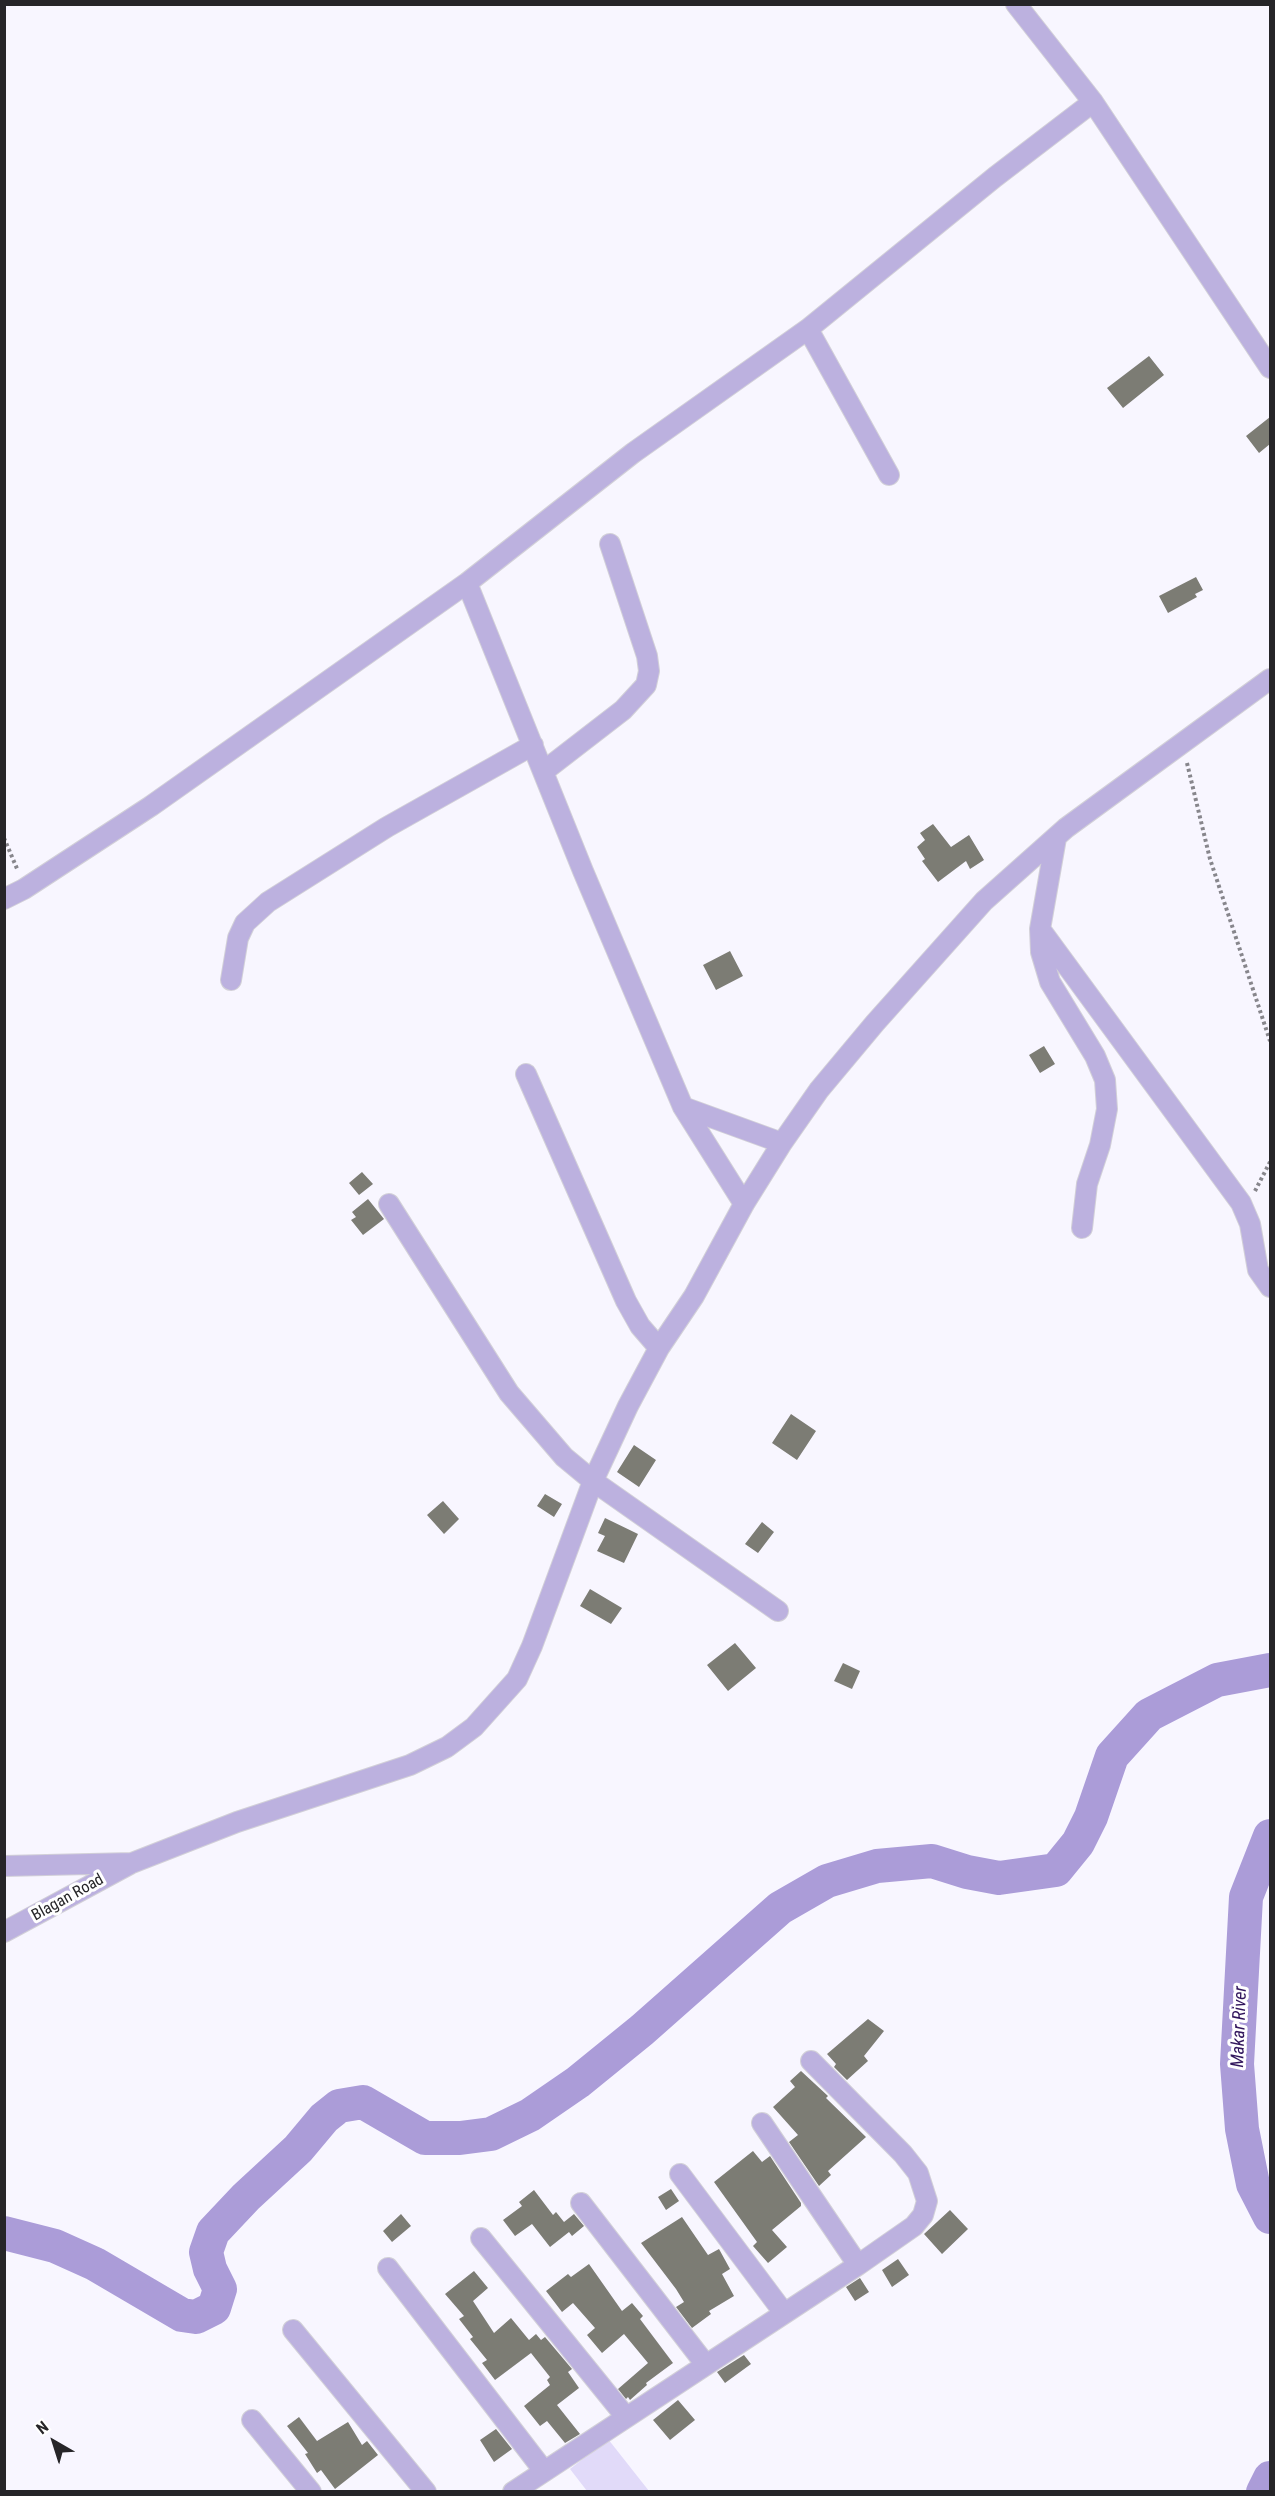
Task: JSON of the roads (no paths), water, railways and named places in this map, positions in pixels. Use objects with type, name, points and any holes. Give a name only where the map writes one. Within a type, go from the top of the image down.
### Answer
[{"type":"street","points":[[1016,4],[1093,102],[1270,368]]},
{"type":"street","points":[[4,899],[24,889],[160,800],[467,583],[633,453],[808,329],[995,177],[1093,102]]},
{"type":"street","points":[[808,329],[889,475]]},
{"type":"street","points":[[544,771],[623,710],[646,685],[649,671],[647,656],[609,544]]},
{"type":"street","points":[[467,583],[534,745],[583,872],[683,1107],[744,1204]]},
{"type":"street","points":[[4,1866],[132,1863],[237,1822],[410,1765],[447,1747],[474,1727],[517,1679],[532,1646],[593,1481],[628,1406],[659,1348],[694,1296],[744,1204],[819,1090],[875,1023],[984,901],[1056,838],[1270,679]]},
{"type":"street","points":[[231,980],[238,938],[245,923],[261,908],[387,826],[534,745]]},
{"type":"street","points":[[1056,838],[1040,929],[1041,952],[1050,982],[1095,1056],[1105,1080],[1107,1109],[1100,1145],[1087,1184],[1082,1228]]},
{"type":"street","points":[[1040,929],[1241,1203],[1250,1224],[1258,1270],[1270,1287]]},
{"type":"street","points":[[526,1074],[626,1301],[640,1326],[659,1348]]},
{"type":"street","points":[[683,1107],[782,1143]]},
{"type":"street","points":[[389,1204],[509,1393],[550,1442],[593,1481],[778,1611]]},
{"type":"street","name":"Blagan Road","points":[[4,1932],[132,1863]]},
{"type":"street","points":[[513,2492],[858,2265],[914,2226],[922,2215],[927,2201],[918,2173],[903,2154],[811,2061]]},
{"type":"street","points":[[762,2123],[858,2265]]},
{"type":"street","points":[[680,2174],[784,2313]]},
{"type":"street","points":[[581,2203],[706,2365]]},
{"type":"street","points":[[481,2238],[626,2417]]},
{"type":"street","points":[[388,2268],[544,2471]]},
{"type":"street","points":[[293,2330],[426,2492]]},
{"type":"street","points":[[252,2420],[310,2492]]},
{"type":"waterway","points":[[4,2233],[55,2246],[95,2264],[182,2315],[196,2317],[214,2308],[220,2289],[210,2269],[206,2252],[213,2232],[246,2197],[298,2149],[324,2118],[339,2106],[363,2102],[425,2138],[460,2138],[491,2134],[530,2115],[578,2082],[642,2030],[780,1908],[827,1881],[877,1866],[932,1861],[967,1872],[999,1878],[1056,1870],[1078,1843],[1091,1817],[1112,1756],[1149,1715],[1217,1680],[1270,1670]]},
{"type":"waterway","name":"Makar River","points":[[1270,1836],[1246,1897],[1237,2064],[1242,2129],[1253,2184],[1270,2217]]},
{"type":"waterway","name":"Makar River","points":[[1263,2492],[1270,2478]]}]
